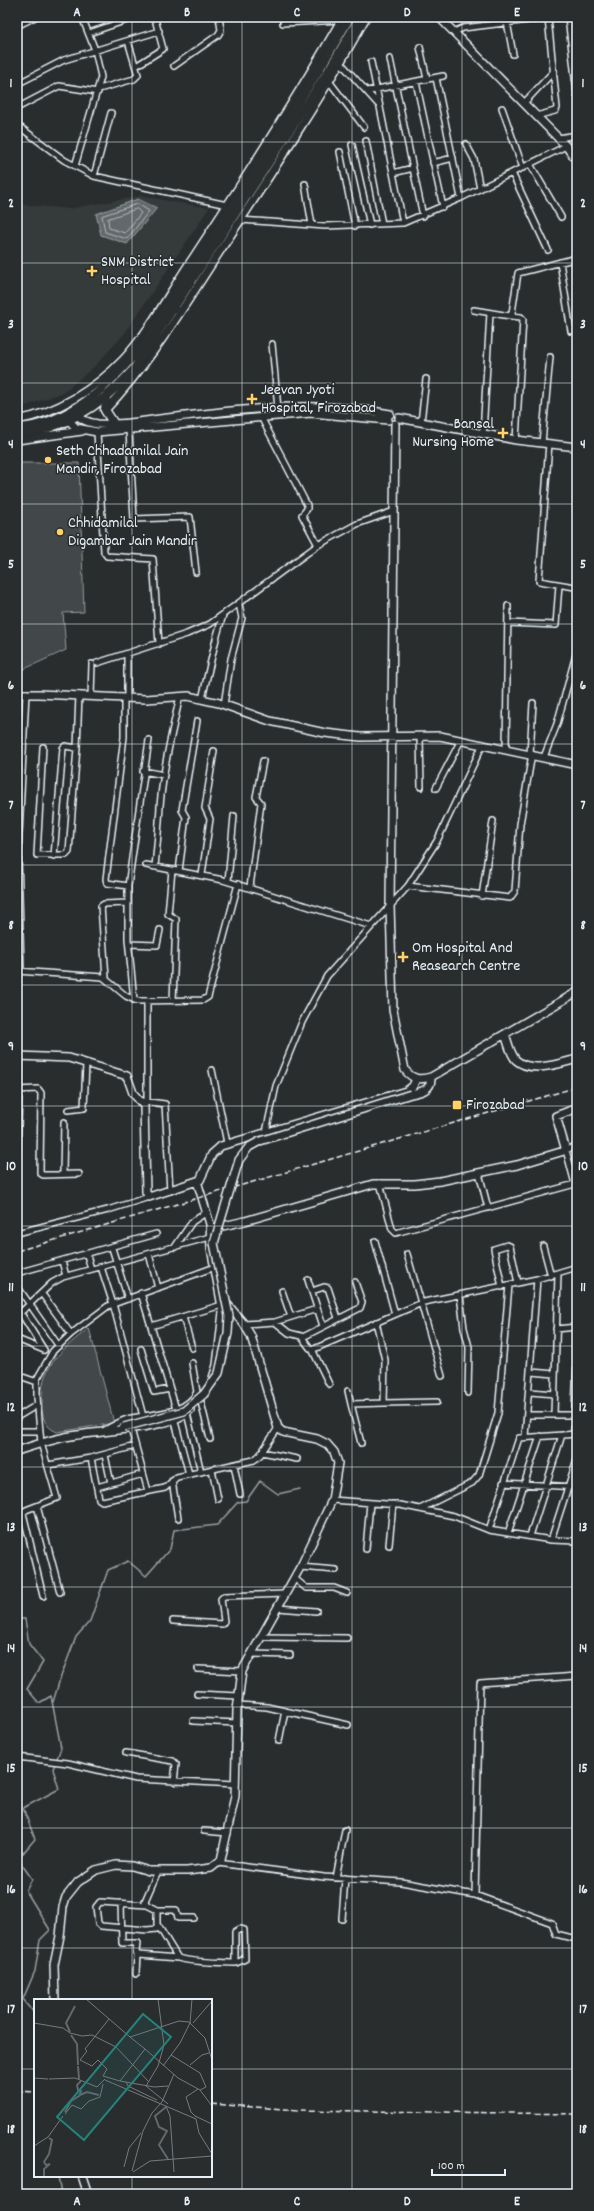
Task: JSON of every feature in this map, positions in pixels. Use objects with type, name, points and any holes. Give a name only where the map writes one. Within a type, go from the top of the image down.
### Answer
[{"type":"main road","points":[[17,434],[49,428],[71,405],[113,380],[141,347],[325,75],[350,17]]},
{"type":"main road","points":[[17,428],[43,423],[64,414],[78,417],[106,397],[122,382],[143,356],[325,75],[360,17]]},
{"type":"main road","points":[[106,397],[105,410],[114,424]]},
{"type":"street","points":[[17,26],[35,17]]},
{"type":"street","points":[[75,166],[98,90],[101,73],[95,50],[82,17]]},
{"type":"street","points":[[89,33],[136,17]]},
{"type":"street","points":[[174,66],[218,35],[221,30],[219,17]]},
{"type":"street","points":[[105,410],[131,383],[143,367],[241,220],[325,75],[340,62],[366,17]]},
{"type":"street","points":[[439,17],[566,146],[577,161]]},
{"type":"street","points":[[454,32],[463,28],[530,18],[550,17],[557,110],[536,116]]},
{"type":"street","points":[[568,17],[577,95]]},
{"type":"street","points":[[282,23],[343,18]]},
{"type":"street","points":[[343,18],[227,205],[150,322],[122,360],[85,391],[71,405],[78,417],[90,423],[114,424],[207,414],[332,406],[393,419]]},
{"type":"street","points":[[136,66],[163,49],[155,19]]},
{"type":"street","points":[[507,22],[513,54]]},
{"type":"street","points":[[17,84],[55,64],[95,50],[159,31]]},
{"type":"street","points":[[17,108],[59,86],[98,90],[137,77],[136,66],[128,41]]},
{"type":"street","points":[[420,47],[427,79]]},
{"type":"street","points":[[390,59],[423,216]]},
{"type":"street","points":[[340,62],[379,105]]},
{"type":"street","points":[[370,62],[404,223]]},
{"type":"street","points":[[524,103],[554,71]]},
{"type":"street","points":[[325,75],[364,127]]},
{"type":"street","points":[[366,92],[443,76]]},
{"type":"street","points":[[436,78],[461,198]]},
{"type":"street","points":[[416,82],[443,207]]},
{"type":"street","points":[[502,108],[522,168]]},
{"type":"street","points":[[94,176],[111,113]]},
{"type":"street","points":[[17,125],[49,150],[94,176],[227,205]]},
{"type":"street","points":[[558,138],[577,135]]},
{"type":"street","points":[[366,141],[382,224]]},
{"type":"street","points":[[466,144],[474,159],[480,189]]},
{"type":"street","points":[[352,145],[370,225]]},
{"type":"street","points":[[241,220],[312,225],[356,226],[404,223],[443,207],[566,146]]},
{"type":"street","points":[[340,152],[356,226]]},
{"type":"street","points":[[433,163],[453,158]]},
{"type":"street","points":[[530,164],[561,217]]},
{"type":"street","points":[[393,173],[414,168]]},
{"type":"street","points":[[512,173],[548,250]]},
{"type":"street","points":[[305,184],[312,225]]},
{"type":"street","points":[[510,316],[512,313],[517,274],[577,258]]},
{"type":"street","points":[[560,262],[571,331]]},
{"type":"street","points":[[474,310],[521,317],[523,319],[516,440]]},
{"type":"street","points":[[483,434],[490,313]]},
{"type":"street","points":[[272,344],[278,409]]},
{"type":"street","points":[[550,357],[539,581],[575,587]]},
{"type":"street","points":[[421,422],[426,379]]},
{"type":"street","points":[[17,440],[82,431],[97,432],[130,430],[320,412],[421,422],[516,440],[577,446]]},
{"type":"street","points":[[17,420],[64,414],[72,426],[82,431]]},
{"type":"street","points":[[207,414],[208,422]]},
{"type":"street","points":[[260,418],[307,505],[307,509],[302,515],[318,545]]},
{"type":"street","points":[[393,419],[394,511],[390,905],[392,990],[397,1035],[405,1070],[410,1076],[416,1079],[422,1080],[431,1077],[577,992]]},
{"type":"street","points":[[130,430],[134,519],[190,517],[196,572]]},
{"type":"street","points":[[97,432],[104,552],[108,556],[153,559],[159,644]]},
{"type":"street","points":[[91,696],[95,664],[159,644],[202,628],[224,615],[318,545],[358,524],[394,511]]},
{"type":"street","points":[[508,623],[556,625],[559,585]]},
{"type":"street","points":[[224,705],[231,659],[242,618],[239,604]]},
{"type":"street","points":[[506,749],[508,606]]},
{"type":"street","points":[[202,699],[224,615]]},
{"type":"street","points":[[544,757],[557,724],[577,651]]},
{"type":"street","points":[[127,654],[124,737],[106,879],[107,883],[128,886]]},
{"type":"street","points":[[17,694],[163,699],[180,696],[202,699],[270,721],[319,732],[353,737],[440,736],[484,744],[577,765]]},
{"type":"street","points":[[26,694],[17,855],[19,971],[106,978],[126,996],[134,1000],[203,1000],[208,996],[238,884]]},
{"type":"street","points":[[43,747],[36,853],[39,856],[66,855],[69,852],[77,748],[79,695]]},
{"type":"street","points":[[155,867],[164,775],[180,696]]},
{"type":"street","points":[[408,886],[508,899],[515,891],[520,824],[531,754],[532,703]]},
{"type":"street","points":[[179,871],[186,817],[182,810],[198,721]]},
{"type":"street","points":[[420,736],[421,787]]},
{"type":"street","points":[[134,1000],[127,903],[148,740]]},
{"type":"street","points":[[436,788],[461,740]]},
{"type":"street","points":[[266,1132],[276,1086],[308,1011],[332,968],[408,886],[437,841],[484,744]]},
{"type":"street","points":[[54,856],[63,748],[65,746],[77,748]]},
{"type":"street","points":[[202,875],[210,819],[206,808],[214,751]]},
{"type":"street","points":[[250,887],[261,803],[257,796],[263,761]]},
{"type":"street","points":[[143,771],[164,775]]},
{"type":"street","points":[[228,881],[234,816]]},
{"type":"street","points":[[482,896],[493,821]]},
{"type":"street","points":[[146,865],[228,881],[371,926]]},
{"type":"street","points":[[172,870],[168,914],[176,919],[173,1001]]},
{"type":"street","points":[[106,978],[101,906],[104,904],[127,903]]},
{"type":"street","points":[[129,944],[157,945],[160,930]]},
{"type":"street","points":[[147,1001],[144,1106],[146,1192],[149,1196]]},
{"type":"street","points":[[505,1034],[512,1052],[516,1059],[522,1064],[541,1066],[577,1059]]},
{"type":"street","points":[[17,1161],[19,1056],[69,1058],[126,1075],[133,1093],[144,1102],[165,1104],[170,1190]]},
{"type":"street","points":[[68,1110],[84,1108],[86,1064]]},
{"type":"street","points":[[212,1070],[227,1143]]},
{"type":"street","points":[[128,1428],[184,1411],[201,1398],[219,1373],[228,1333],[229,1316],[214,1243],[239,1160],[245,1151],[260,1141],[428,1088],[431,1077]]},
{"type":"street","points":[[17,1233],[108,1210],[197,1181],[202,1177],[212,1154],[227,1143],[406,1091],[413,1086],[416,1079]]},
{"type":"street","points":[[18,1090],[38,1090],[42,1093],[40,1173],[43,1175],[79,1174]]},
{"type":"street","points":[[380,1183],[391,1225],[396,1232],[576,1184],[556,1116],[577,1108]]},
{"type":"street","points":[[63,1174],[64,1122]]},
{"type":"street","points":[[210,1229],[245,1221],[380,1183],[426,1183],[518,1165],[577,1146]]},
{"type":"street","points":[[479,1173],[488,1208]]},
{"type":"street","points":[[17,1451],[70,1436],[128,1428],[174,1418],[187,1413],[200,1398],[215,1372],[223,1321],[222,1302],[210,1237],[210,1229],[197,1181]]},
{"type":"street","points":[[175,1247],[192,1222],[206,1212]]},
{"type":"street","points":[[17,1273],[112,1248],[156,1234]]},
{"type":"street","points":[[44,1350],[18,1312],[31,1304],[55,1281],[66,1276],[210,1237]]},
{"type":"street","points":[[375,1241],[396,1314]]},
{"type":"street","points":[[502,1287],[494,1249],[507,1245],[510,1246],[518,1284]]},
{"type":"street","points":[[543,1246],[551,1276]]},
{"type":"street","points":[[112,1248],[128,1299]]},
{"type":"street","points":[[149,1254],[158,1288]]},
{"type":"street","points":[[407,1254],[442,1376]]},
{"type":"street","points":[[87,1255],[91,1269]]},
{"type":"street","points":[[62,1261],[66,1276]]},
{"type":"street","points":[[101,1267],[113,1304],[143,1416]]},
{"type":"street","points":[[43,1596],[23,1513],[26,1510],[57,1498],[41,1443],[37,1405],[37,1382],[52,1353],[71,1334],[113,1304],[215,1267]]},
{"type":"street","points":[[312,1349],[421,1303],[537,1280],[577,1267]]},
{"type":"street","points":[[554,1415],[558,1274]]},
{"type":"street","points":[[308,1280],[323,1326]]},
{"type":"street","points":[[525,1437],[530,1392],[537,1280]]},
{"type":"street","points":[[303,1337],[362,1306],[355,1282]]},
{"type":"street","points":[[422,1508],[472,1483],[479,1475],[498,1413],[509,1285]]},
{"type":"street","points":[[17,1286],[31,1304],[58,1346]]},
{"type":"street","points":[[312,1291],[324,1287],[328,1288],[338,1318]]},
{"type":"street","points":[[282,1291],[291,1317]]},
{"type":"street","points":[[141,1293],[176,1409]]},
{"type":"street","points":[[42,1294],[71,1334]]},
{"type":"street","points":[[460,1296],[464,1328],[469,1347],[468,1393]]},
{"type":"street","points":[[151,1326],[183,1317],[222,1302]]},
{"type":"street","points":[[55,1999],[53,1979],[63,1907],[69,1893],[78,1882],[94,1871],[109,1866],[128,1865],[158,1871],[199,1870],[211,1868],[218,1862],[223,1854],[236,1784],[238,1705],[242,1671],[300,1567],[332,1500],[338,1463],[334,1452],[327,1444],[317,1439],[283,1432],[278,1428],[253,1341],[244,1324],[222,1302]]},
{"type":"street","points":[[244,1324],[275,1322],[318,1309]]},
{"type":"street","points":[[183,1317],[192,1348]]},
{"type":"street","points":[[275,1322],[289,1333],[303,1337],[312,1349],[329,1384]]},
{"type":"street","points":[[376,1322],[384,1360],[384,1403]]},
{"type":"street","points":[[556,1329],[577,1327]]},
{"type":"street","points":[[17,1339],[52,1353]]},
{"type":"street","points":[[141,1349],[154,1392],[170,1389]]},
{"type":"street","points":[[489,1530],[503,1483],[519,1438],[575,1434],[577,1362]]},
{"type":"street","points":[[104,1431],[126,1420],[176,1409],[186,1404],[197,1392],[192,1363]]},
{"type":"street","points":[[531,1372],[555,1374]]},
{"type":"street","points":[[17,1377],[37,1382]]},
{"type":"street","points":[[348,1391],[360,1443]]},
{"type":"street","points":[[530,1392],[555,1394]]},
{"type":"street","points":[[200,1398],[210,1439]]},
{"type":"street","points":[[351,1404],[437,1402]]},
{"type":"street","points":[[17,1417],[37,1405]]},
{"type":"street","points":[[187,1413],[201,1472]]},
{"type":"street","points":[[528,1415],[576,1415]]},
{"type":"street","points":[[174,1418],[189,1474]]},
{"type":"street","points":[[128,1428],[135,1446],[148,1491]]},
{"type":"street","points":[[91,1458],[97,1487],[102,1501],[165,1488],[177,1477],[254,1460],[262,1452],[278,1428]]},
{"type":"street","points":[[17,1431],[40,1431]]},
{"type":"street","points":[[530,1536],[562,1435]]},
{"type":"street","points":[[508,1533],[540,1436]]},
{"type":"street","points":[[48,1465],[105,1455],[135,1446]]},
{"type":"street","points":[[262,1452],[297,1459]]},
{"type":"street","points":[[105,1455],[111,1483]]},
{"type":"street","points":[[551,1540],[577,1459]]},
{"type":"street","points":[[234,1465],[240,1494]]},
{"type":"street","points":[[212,1469],[218,1499]]},
{"type":"street","points":[[97,1487],[143,1474]]},
{"type":"street","points":[[172,1481],[178,1518]]},
{"type":"street","points":[[503,1483],[577,1487]]},
{"type":"street","points":[[332,1500],[392,1504],[422,1508],[463,1518],[489,1530],[551,1540],[577,1541]]},
{"type":"street","points":[[366,1549],[370,1503]]},
{"type":"street","points":[[389,1545],[392,1504]]},
{"type":"street","points":[[38,1506],[60,1592]]},
{"type":"street","points":[[300,1567],[336,1570]]},
{"type":"street","points":[[294,1578],[306,1588],[334,1588],[346,1593]]},
{"type":"street","points":[[173,1621],[222,1624],[224,1621],[221,1599],[224,1596],[285,1594]]},
{"type":"street","points":[[278,1608],[316,1611]]},
{"type":"street","points":[[262,1637],[347,1638]]},
{"type":"street","points":[[252,1654],[290,1655]]},
{"type":"street","points":[[198,1669],[242,1671]]},
{"type":"street","points":[[475,1895],[480,1683],[481,1681],[577,1676]]},
{"type":"street","points":[[197,1694],[239,1696]]},
{"type":"street","points":[[238,1705],[285,1711],[348,1725]]},
{"type":"street","points":[[280,1741],[285,1711]]},
{"type":"street","points":[[193,1721],[237,1724]]},
{"type":"street","points":[[126,1753],[173,1761],[176,1764],[174,1782]]},
{"type":"street","points":[[17,1757],[68,1764],[136,1779],[236,1784]]},
{"type":"street","points":[[336,1878],[345,1830]]},
{"type":"street","points":[[204,1831],[228,1833]]},
{"type":"street","points":[[218,1862],[336,1878],[400,1882],[475,1895],[552,1922],[556,1934],[572,1938]]},
{"type":"street","points":[[147,1905],[146,1899],[158,1871]]},
{"type":"street","points":[[342,1919],[345,1878]]},
{"type":"street","points":[[158,1928],[147,1930],[99,1926],[96,1911],[100,1902],[120,1903],[147,1905],[157,1910],[176,1910],[178,1918],[194,1918]]},
{"type":"street","points":[[120,1903],[122,1943],[137,1943],[136,1974]]},
{"type":"street","points":[[157,1910],[158,1928],[178,1958]]},
{"type":"street","points":[[137,1954],[235,1963],[242,1962],[245,1957],[245,1931],[242,1929],[235,1932],[235,1963]]},
{"type":"street","points":[[82,2177],[88,2194]]},
{"type":"shaded area","name":"SNM District Hospital","points":[[141,196],[209,208],[124,334],[95,366],[64,392],[17,409],[17,204],[68,209]]},
{"type":"shaded area","points":[[17,463],[79,463],[84,612],[63,613],[66,650],[22,670],[17,581]]},
{"type":"shaded area","points":[[89,1328],[114,1423],[57,1432],[47,1425],[43,1414],[42,1389],[45,1375],[49,1367],[61,1352]]},
{"type":"water","points":[[138,199],[157,208],[127,244],[101,235],[96,214]]},
{"type":"waterway","points":[[53,1702],[76,1637],[90,1621],[108,1570],[128,1561],[146,1576],[170,1549],[174,1530],[217,1525],[238,1502],[246,1501],[260,1481],[278,1494],[300,1489]]},
{"type":"waterway","points":[[17,1619],[25,1619],[29,1644],[43,1662],[27,1689],[39,1703],[51,1696],[61,1748],[53,1769],[59,1789],[23,1808],[35,1839],[18,1859],[32,1879],[26,1891],[50,1930],[40,1940],[35,1971],[23,1999],[34,2013]]},
{"type":"waterway","points":[[58,2177],[61,2194]]},
{"type":"railway","points":[[17,1251],[577,1087]]},
{"type":"railway","points":[[17,2091],[34,2092]]},
{"type":"railway","points":[[212,2104],[298,2110],[577,2114]]},
{"type":"place","name":"SNM District Hospital","points":[[92,271]]},
{"type":"place","name":"Jeevan Jyoti Hospital, Firozabad","points":[[252,399]]},
{"type":"place","name":"Bansal Nursing Home","points":[[503,433]]},
{"type":"place","name":"Seth Chhadamilal Jain Mandir, Firozabad","points":[[48,460]]},
{"type":"place","name":"Chhidamilal Digambar Jain Mandir","points":[[60,532]]},
{"type":"place","name":"Om Hospital And Reasearch Centre","points":[[403,957]]},
{"type":"place","name":"Firozabad","points":[[457,1105]]}]
